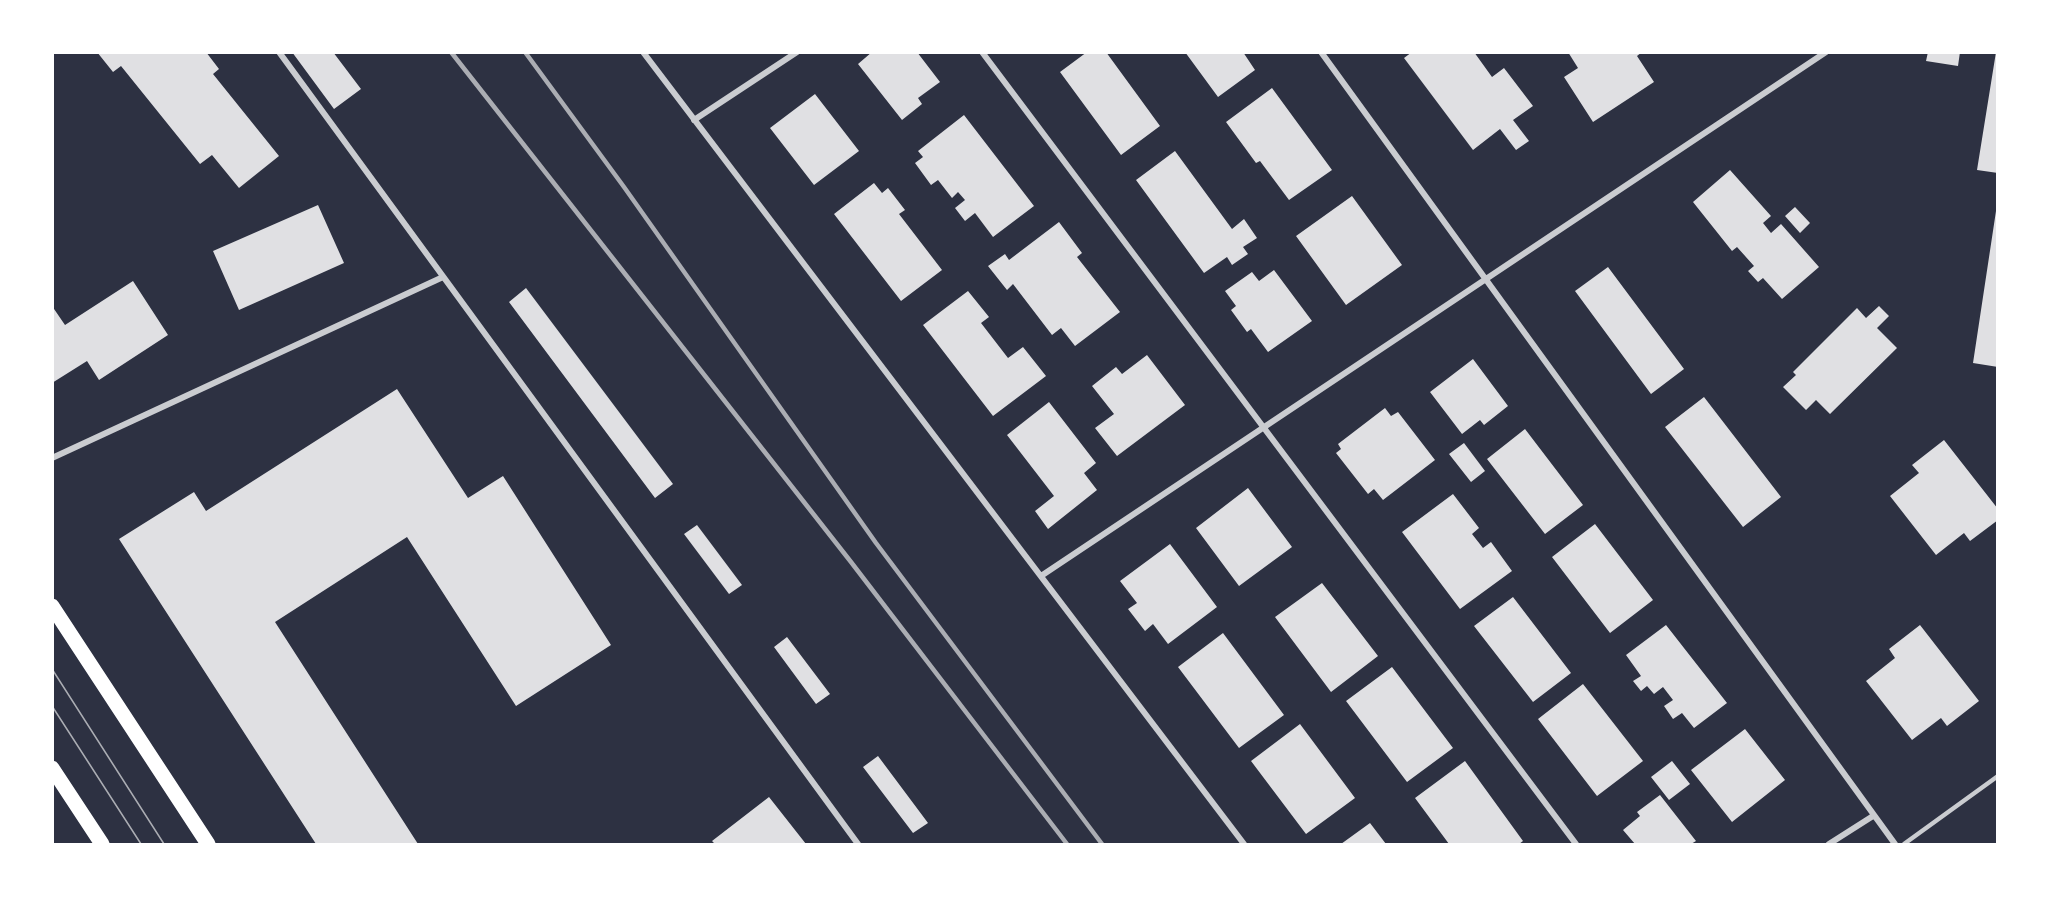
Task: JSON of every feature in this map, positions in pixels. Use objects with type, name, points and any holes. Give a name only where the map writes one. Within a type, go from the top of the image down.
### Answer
[{"type":"main road","points":[[52,606],[208,844]]},
{"type":"main road","points":[[52,768],[102,844]]},
{"type":"street","points":[[279,52],[858,844]]},
{"type":"street","points":[[643,52],[1244,844]]},
{"type":"street","points":[[694,120],[797,52]]},
{"type":"street","points":[[982,52],[1576,844]]},
{"type":"street","points":[[1321,52],[1895,844]]},
{"type":"street","points":[[1041,576],[1827,52]]},
{"type":"street","points":[[52,458],[443,278]]},
{"type":"street","points":[[1829,844],[1873,816]]},
{"type":"lane","points":[[1904,844],[1998,776]]},
{"type":"building","points":[[97,52],[206,52],[219,69],[213,74],[279,156],[239,188],[212,155],[200,164],[121,66],[113,72]]},
{"type":"building","points":[[292,52],[333,52],[361,89],[334,109]]},
{"type":"building","points":[[872,52],[917,52],[940,82],[918,98],[922,104],[902,120],[858,64]]},
{"type":"building","points":[[1087,52],[1106,52],[1160,126],[1121,155],[1060,72]]},
{"type":"building","points":[[1185,52],[1243,52],[1255,70],[1218,97]]},
{"type":"building","points":[[1412,52],[1474,52],[1492,77],[1504,68],[1533,106],[1513,120],[1529,141],[1516,150],[1500,129],[1473,150],[1404,58]]},
{"type":"building","points":[[1568,52],[1642,52],[1637,56],[1654,82],[1593,122],[1564,77],[1578,68]]},
{"type":"building","points":[[1928,52],[1960,52],[1958,66],[1926,61]]},
{"type":"building","points":[[1996,52],[1998,52],[1998,173],[1977,170]]},
{"type":"building","points":[[1272,88],[1332,170],[1289,200],[1260,161],[1256,163],[1226,122]]},
{"type":"building","points":[[815,94],[859,151],[814,185],[770,128]]},
{"type":"building","points":[[964,115],[1034,206],[993,237],[975,213],[965,221],[955,208],[965,200],[958,192],[952,198],[938,180],[931,185],[915,163],[923,157],[918,151]]},
{"type":"building","points":[[1175,151],[1232,229],[1244,219],[1257,238],[1243,247],[1248,254],[1232,265],[1227,257],[1204,273],[1136,180]]},
{"type":"building","points":[[1730,170],[1771,216],[1763,223],[1771,233],[1781,224],[1819,267],[1782,299],[1763,278],[1758,282],[1748,271],[1754,266],[1737,247],[1732,251],[1693,202]]},
{"type":"building","points":[[874,183],[882,193],[888,188],[905,210],[899,214],[942,270],[901,301],[834,214]]},
{"type":"building","points":[[1352,196],[1402,265],[1346,305],[1296,236]]},
{"type":"building","points":[[318,205],[344,263],[239,310],[213,251]]},
{"type":"building","points":[[1795,207],[1810,223],[1800,233],[1785,216]]},
{"type":"building","points":[[1996,211],[1998,211],[1998,367],[1973,363]]},
{"type":"building","points":[[1059,222],[1082,253],[1077,257],[1120,312],[1075,346],[1061,328],[1052,335],[1013,284],[1007,290],[988,266],[1005,254],[1009,260]]},
{"type":"building","points":[[1608,267],[1684,369],[1651,394],[1575,291]]},
{"type":"building","points":[[1274,270],[1312,321],[1268,352],[1251,329],[1247,332],[1231,310],[1236,306],[1225,291],[1252,272],[1259,281]]},
{"type":"building","points":[[133,281],[168,335],[99,380],[87,361],[52,383],[52,306],[65,325]]},
{"type":"building","points":[[526,288],[673,484],[655,498],[509,302]]},
{"type":"building","points":[[968,291],[989,317],[981,323],[1008,358],[1023,347],[1046,376],[993,416],[923,325]]},
{"type":"building","points":[[1879,306],[1889,316],[1877,328],[1897,348],[1830,414],[1816,400],[1806,410],[1783,387],[1796,375],[1793,372],[1857,308],[1866,318]]},
{"type":"building","points":[[1147,355],[1185,405],[1117,456],[1095,428],[1114,414],[1092,386],[1116,367],[1122,374]]},
{"type":"building","points":[[1473,359],[1508,406],[1484,425],[1480,420],[1462,434],[1430,392]]},
{"type":"building","points":[[397,389],[468,498],[503,476],[611,645],[516,706],[407,537],[275,622],[418,844],[316,844],[119,539],[194,492],[206,511]]},
{"type":"building","points":[[1704,397],[1781,497],[1743,527],[1665,427]]},
{"type":"building","points":[[1049,402],[1096,463],[1084,473],[1097,490],[1048,529],[1035,511],[1054,496],[1007,435]]},
{"type":"building","points":[[1385,408],[1391,416],[1398,412],[1435,460],[1383,500],[1374,489],[1368,494],[1336,453],[1341,449],[1338,444]]},
{"type":"building","points":[[1525,429],[1583,505],[1545,534],[1487,459]]},
{"type":"building","points":[[1944,440],[1998,509],[1998,520],[1970,541],[1964,533],[1936,555],[1890,496],[1919,473],[1912,465]]},
{"type":"building","points":[[1464,443],[1485,471],[1471,482],[1449,454]]},
{"type":"building","points":[[1248,488],[1292,547],[1239,586],[1196,528]]},
{"type":"building","points":[[1453,494],[1479,528],[1472,534],[1483,548],[1491,542],[1512,571],[1460,609],[1402,532]]},
{"type":"building","points":[[1595,524],[1653,600],[1610,633],[1552,557]]},
{"type":"building","points":[[697,525],[742,585],[729,594],[684,534]]},
{"type":"building","points":[[1170,544],[1217,607],[1168,644],[1153,624],[1145,631],[1128,609],[1137,603],[1120,581]]},
{"type":"building","points":[[1322,583],[1378,656],[1331,692],[1275,617]]},
{"type":"building","points":[[1513,597],[1571,673],[1533,702],[1474,626]]},
{"type":"building","points":[[1666,625],[1727,703],[1694,728],[1682,713],[1673,719],[1664,706],[1673,700],[1663,687],[1654,694],[1647,686],[1641,691],[1633,681],[1641,676],[1626,655]]},
{"type":"building","points":[[1920,625],[1979,701],[1947,726],[1941,718],[1912,740],[1866,681],[1895,658],[1889,649]]},
{"type":"building","points":[[1223,633],[1284,715],[1239,748],[1178,667]]},
{"type":"building","points":[[787,637],[830,694],[816,704],[774,647]]},
{"type":"building","points":[[1392,667],[1453,748],[1407,782],[1346,701]]},
{"type":"building","points":[[1583,684],[1643,761],[1597,796],[1538,719]]},
{"type":"building","points":[[1300,724],[1355,798],[1306,834],[1251,761]]},
{"type":"building","points":[[1745,729],[1785,780],[1732,822],[1691,770]]},
{"type":"building","points":[[878,756],[928,823],[913,833],[863,767]]},
{"type":"building","points":[[1465,761],[1523,841],[1519,844],[1449,844],[1415,798]]},
{"type":"building","points":[[1672,761],[1690,784],[1669,800],[1651,777]]},
{"type":"building","points":[[1660,795],[1696,841],[1691,844],[1635,844],[1623,830],[1640,816],[1637,812]]},
{"type":"building","points":[[769,797],[806,844],[715,844],[712,841]]},
{"type":"building","points":[[1370,823],[1386,844],[1341,844]]},
{"type":"tram line","points":[[52,669],[164,844]]},
{"type":"tram line","points":[[52,706],[141,844]]},
{"type":"railway","points":[[451,52],[851,562],[1067,844]]},
{"type":"railway","points":[[525,52],[624,187],[876,543],[1102,844]]}]
